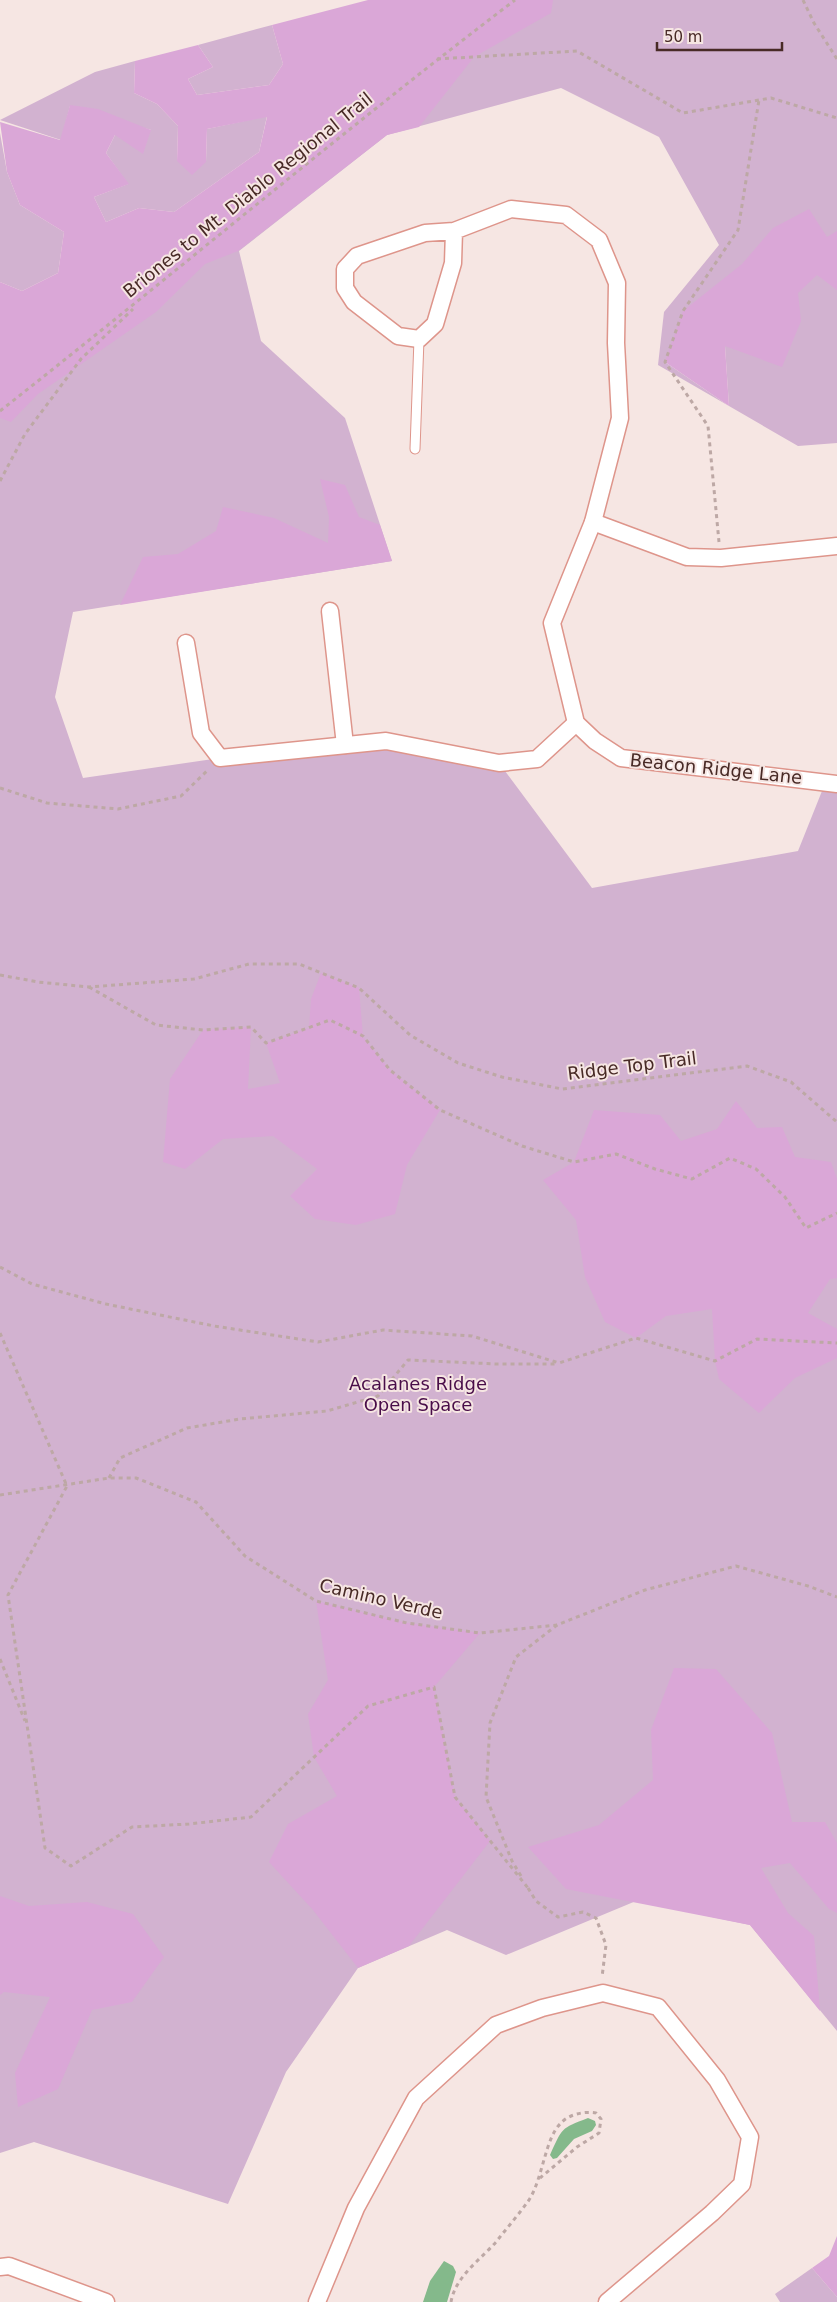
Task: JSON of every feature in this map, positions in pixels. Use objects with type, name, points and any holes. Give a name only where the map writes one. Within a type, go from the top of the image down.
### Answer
[{"type":"street","points":[[186,643],[201,733],[220,758],[386,741],[499,763],[537,759],[576,724],[552,623],[593,522],[620,418],[616,343],[617,283],[599,240],[566,215],[511,209],[454,231],[425,233],[357,256],[345,269],[344,288],[354,302],[398,336],[419,339],[435,324],[453,263],[454,231]]},
{"type":"street","points":[[593,522],[687,557],[721,558],[837,546]]},
{"type":"street","points":[[330,611],[345,745]]},
{"type":"street","name":"Beacon Ridge Lane","points":[[576,724],[595,741],[621,758],[837,784]]},
{"type":"street","points":[[317,2302],[356,2208],[416,2098],[496,2025],[542,2008],[603,1993],[658,2008],[717,2080],[750,2136],[742,2184],[712,2213],[606,2302]]},
{"type":"street","points":[[0,2267],[9,2266],[106,2302]]},
{"type":"lane","points":[[415,449],[419,339]]},
{"type":"path","name":"Briones to Mt. Diablo Regional Trail","points":[[0,411],[147,295],[437,59],[514,0]]},
{"type":"path","points":[[803,0],[814,23],[837,59]]},
{"type":"path","points":[[437,59],[577,51],[683,113],[771,98],[837,118]]},
{"type":"path","points":[[721,558],[708,426],[665,362],[683,311],[738,230],[759,100]]},
{"type":"path","points":[[0,481],[25,434],[81,359],[147,295]]},
{"type":"path","points":[[0,788],[47,803],[118,809],[180,796],[220,758]]},
{"type":"path","name":"Ridge Top Trail","points":[[0,975],[38,982],[89,987],[194,979],[250,964],[299,964],[359,988],[410,1035],[458,1063],[502,1077],[562,1089],[747,1066],[790,1082],[837,1122]]},
{"type":"path","points":[[89,987],[156,1025],[203,1030],[251,1027],[266,1043],[330,1020],[363,1036],[390,1070],[440,1110],[522,1146],[574,1162],[616,1154],[655,1169],[692,1179],[730,1158],[756,1169],[784,1197],[806,1228],[837,1213]]},
{"type":"path","points":[[0,1267],[32,1284],[106,1304],[214,1326],[318,1342],[383,1330],[472,1336],[559,1364]]},
{"type":"path","points":[[0,1333],[67,1486],[8,1595],[44,1848],[71,1866],[132,1827],[188,1824],[251,1817],[368,1706],[434,1687],[455,1797],[528,1888]]},
{"type":"path","points":[[109,1478],[120,1458],[187,1428],[240,1419],[327,1411],[378,1396],[408,1360],[497,1364],[559,1364],[636,1338],[715,1361],[757,1339],[837,1343]]},
{"type":"path","name":"Camino Verde","points":[[0,1495],[109,1478],[136,1478],[196,1502],[245,1556],[316,1601],[407,1623],[480,1633],[557,1625],[645,1590],[736,1566],[808,1586],[837,1597]]},
{"type":"path","name":"Camino Verde","points":[[557,1625],[516,1657],[490,1723],[486,1797],[512,1861],[536,1902],[558,1917],[583,1912],[596,1918],[606,1945],[602,1974],[603,1993]]},
{"type":"path","points":[[0,1659],[27,1728]]},
{"type":"path","points":[[451,2302],[462,2278],[530,2198],[540,2178],[553,2134],[559,2124],[566,2118],[579,2114],[596,2113],[600,2119],[599,2133],[577,2147],[540,2178]]},
{"type":"green space","name":"Acalanes Ridge Open Space","points":[[512,0],[837,0],[837,443],[798,446],[658,365],[664,312],[719,245],[659,137],[561,88],[387,135],[239,251],[261,341],[345,418],[392,561],[73,612],[55,697],[83,778],[220,758],[386,741],[499,763],[592,888],[798,851],[826,781],[837,784],[837,2031],[750,1925],[636,1901],[506,1955],[447,1930],[358,1968],[286,2072],[228,2204],[34,2142],[0,2153],[0,401]],"holes":[[[725,346],[729,406],[665,362]]]},
{"type":"green space","points":[[272,25],[283,64],[269,85],[197,95],[188,79],[213,67],[198,45]]},
{"type":"green space","points":[[135,61],[134,93],[157,104],[178,126],[177,161],[206,162],[207,129],[267,116],[259,152],[174,212],[139,208],[106,222],[94,197],[128,184],[106,153],[115,135],[151,130],[70,106],[61,140],[0,120],[95,72]]},
{"type":"green space","points":[[0,133],[7,172],[20,205],[64,232],[58,273],[22,291],[0,282]]},
{"type":"green space","points":[[812,2268],[837,2297],[837,2302],[780,2302],[775,2294]]},
{"type":"shaded area","points":[[368,0],[553,0],[551,13],[474,57],[419,127],[387,135],[238,251],[205,264],[156,312],[38,394],[11,422],[0,418],[0,282],[22,291],[58,273],[64,232],[20,205],[7,172],[0,122],[60,140],[70,105],[98,109],[151,130],[143,154],[115,135],[106,153],[129,184],[94,197],[106,222],[139,208],[174,212],[259,152],[267,117],[207,129],[206,162],[192,175],[177,161],[178,126],[157,104],[134,93],[135,61],[198,45],[213,67],[188,79],[197,95],[269,85],[283,64],[272,25]]},
{"type":"shaded area","points":[[809,209],[827,237],[837,231],[837,290],[817,275],[798,293],[801,321],[782,367],[725,346],[729,406],[665,362],[683,311],[742,264],[773,228]]},
{"type":"shaded area","points":[[320,479],[345,485],[359,517],[380,525],[392,561],[120,605],[143,557],[178,554],[216,531],[223,507],[274,518],[328,543],[329,517]]},
{"type":"shaded area","points":[[321,973],[359,988],[363,1037],[390,1070],[440,1110],[407,1165],[395,1214],[356,1225],[315,1219],[290,1196],[317,1169],[273,1136],[223,1139],[185,1169],[163,1162],[170,1079],[203,1030],[251,1027],[248,1089],[280,1083],[266,1043],[309,1028],[311,999]]},
{"type":"shaded area","points":[[736,1101],[757,1128],[782,1127],[795,1157],[831,1162],[837,1179],[837,1278],[830,1279],[808,1313],[837,1329],[837,1358],[795,1378],[759,1413],[719,1379],[715,1361],[712,1309],[666,1316],[636,1338],[605,1322],[585,1277],[576,1220],[543,1180],[574,1162],[594,1110],[660,1115],[681,1141],[717,1129]]},
{"type":"shaded area","points":[[316,1601],[407,1623],[480,1633],[434,1687],[455,1797],[490,1841],[409,1946],[358,1968],[313,1910],[269,1862],[288,1824],[337,1796],[314,1757],[308,1714],[328,1680]]},
{"type":"shaded area","points":[[674,1668],[716,1669],[772,1733],[792,1822],[825,1822],[837,1843],[837,1913],[829,1909],[790,1863],[761,1868],[788,1913],[814,1936],[820,2011],[750,1925],[566,1889],[528,1847],[599,1825],[653,1780],[651,1730]]},
{"type":"shaded area","points":[[0,1896],[29,1906],[87,1902],[133,1914],[164,1957],[132,2002],[92,2010],[58,2089],[18,2107],[15,2073],[50,1997],[4,1992],[0,1995]]},
{"type":"shaded area","points":[[588,2118],[595,2121],[596,2125],[592,2131],[574,2139],[557,2158],[553,2159],[550,2155],[563,2130],[572,2124]]},
{"type":"shaded area","points":[[837,2236],[837,2297],[812,2268],[829,2256]]},
{"type":"shaded area","points":[[444,2261],[453,2266],[456,2272],[447,2302],[423,2302],[430,2281]]}]
